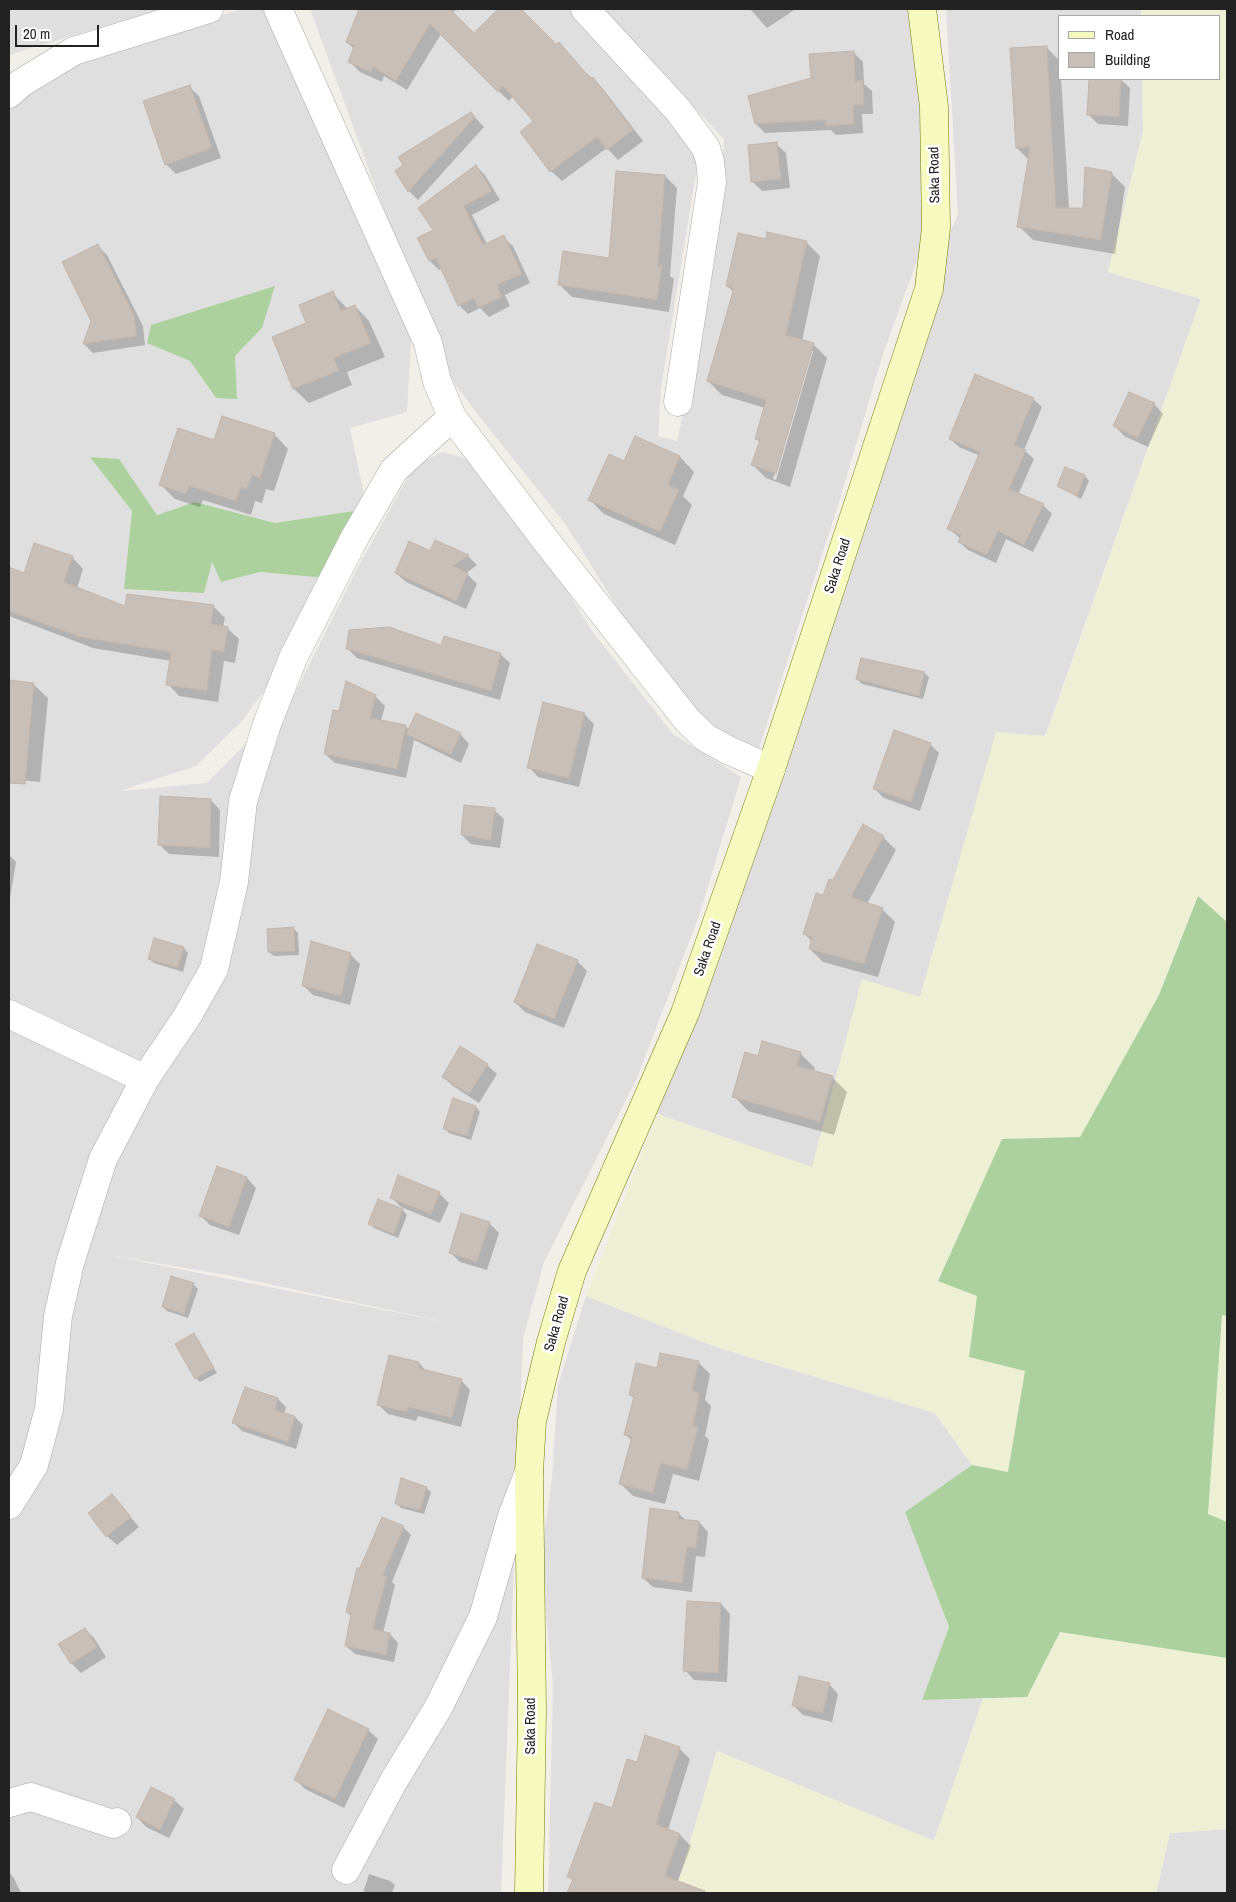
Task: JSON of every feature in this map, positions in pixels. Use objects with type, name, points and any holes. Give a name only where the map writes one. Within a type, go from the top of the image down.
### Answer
[{"type":"main road","name":"Saka Road","points":[[529,1893],[532,1711],[529,1472],[532,1421],[551,1342],[572,1271],[685,1013],[771,769],[929,289],[936,228],[934,107],[922,9]]},
{"type":"street","points":[[9,94],[21,83],[74,51],[209,9]]},
{"type":"street","points":[[278,9],[428,343],[437,381],[452,417],[547,542],[688,721],[706,738],[771,769]]},
{"type":"street","points":[[585,9],[678,110],[706,148],[710,161],[712,182],[678,402]]},
{"type":"street","points":[[9,1505],[34,1465],[49,1409],[58,1316],[70,1263],[103,1159],[145,1079],[188,1015],[214,969],[234,882],[243,801],[261,742],[293,658],[355,537],[394,470],[452,417]]},
{"type":"street","points":[[9,1014],[145,1079]]},
{"type":"street","points":[[346,1870],[393,1782],[438,1708],[483,1617],[512,1516],[529,1472]]},
{"type":"street","points":[[9,1803],[31,1797],[114,1824],[117,1822]]},
{"type":"shaded area","points":[[9,9],[160,9],[9,55]]},
{"type":"shaded area","points":[[243,9],[272,9],[411,340],[407,412],[350,428],[367,509],[275,523],[195,502],[157,515],[119,459],[91,457],[132,511],[125,589],[212,562],[221,582],[260,572],[326,578],[283,665],[242,721],[196,766],[120,791],[207,783],[294,695],[357,569],[414,466],[442,452],[472,460],[532,533],[592,631],[673,734],[741,777],[699,916],[637,1078],[544,1262],[523,1338],[501,1893],[9,1893],[9,110],[73,56]],"holes":[[[262,328],[235,356],[216,398],[190,361]],[[103,1254],[227,1275],[455,1324]]]},
{"type":"shaded area","points":[[310,9],[576,9],[700,149],[661,388],[658,436],[677,441],[710,293],[721,203],[724,139],[646,56],[597,9],[915,9],[929,128],[922,247],[883,354],[836,512],[759,748],[716,728],[659,674],[566,525],[452,380],[396,243]]},
{"type":"shaded area","points":[[946,9],[1141,9],[1141,15],[1058,15],[1058,80],[1142,80],[1143,132],[1108,272],[1201,299],[1045,736],[996,733],[920,997],[862,980],[812,1168],[657,1114],[725,936],[804,702],[951,231],[958,214]]},
{"type":"shaded area","points":[[586,1296],[719,1348],[935,1413],[972,1465],[905,1512],[949,1627],[922,1700],[983,1699],[934,1841],[717,1751],[675,1893],[548,1893],[553,1685],[541,1560],[552,1478],[558,1385]]},
{"type":"shaded area","points":[[1227,1829],[1227,1893],[1156,1893],[1170,1833]]},
{"type":"green space","points":[[1141,9],[1227,9],[1227,922],[1197,896],[1159,995],[1080,1137],[1002,1140],[938,1280],[977,1296],[969,1357],[1025,1371],[1008,1472],[972,1465],[935,1413],[711,1345],[586,1296],[657,1114],[812,1167],[862,979],[920,997],[996,732],[1046,736],[1201,299],[1108,272],[1143,132],[1142,80],[1221,80],[1221,15],[1141,15]]},
{"type":"green space","points":[[275,286],[262,328],[235,356],[237,399],[216,398],[190,361],[147,343],[151,325]]},
{"type":"green space","points":[[90,457],[119,459],[157,515],[195,502],[275,523],[367,509],[326,578],[260,572],[221,582],[212,562],[204,593],[124,589],[132,511]]},
{"type":"green space","points":[[1198,896],[1227,922],[1227,1316],[1222,1315],[1208,1514],[1227,1522],[1227,1658],[1060,1632],[1027,1697],[922,1700],[949,1627],[905,1512],[972,1465],[1008,1472],[1025,1371],[969,1357],[977,1296],[938,1281],[1002,1139],[1080,1137],[1159,995]]},
{"type":"green space","points":[[1222,1315],[1227,1316],[1227,1522],[1208,1515]]},
{"type":"green space","points":[[1060,1632],[1227,1658],[1227,1829],[1170,1833],[1156,1893],[675,1893],[717,1751],[934,1841],[983,1699],[1027,1697]]},
{"type":"building","points":[[359,9],[450,9],[474,33],[498,9],[521,9],[556,44],[559,42],[590,78],[593,77],[633,130],[607,150],[597,137],[550,172],[520,132],[533,121],[503,86],[498,92],[430,24],[396,81],[373,67],[371,72],[348,62],[354,46],[346,42]]},
{"type":"building","points":[[1047,46],[1056,208],[1083,208],[1085,167],[1112,172],[1101,240],[1017,227],[1030,147],[1016,148],[1010,48]]},
{"type":"building","points":[[854,51],[855,81],[863,80],[864,105],[853,105],[854,124],[826,126],[825,120],[755,124],[748,96],[811,78],[809,54]]},
{"type":"building","points":[[1089,80],[1121,80],[1119,117],[1087,115]]},
{"type":"building","points":[[190,85],[212,148],[165,165],[143,101]]},
{"type":"building","points":[[471,112],[475,117],[408,192],[395,171],[403,165],[398,157]]},
{"type":"building","points":[[777,142],[781,179],[751,182],[748,145]]},
{"type":"building","points":[[476,165],[492,191],[464,206],[483,245],[504,235],[522,274],[497,285],[502,297],[478,308],[474,298],[458,306],[436,258],[429,261],[417,238],[433,230],[418,208]]},
{"type":"building","points":[[616,171],[665,175],[658,266],[662,266],[657,300],[558,285],[563,251],[609,258]]},
{"type":"building","points":[[767,232],[807,241],[786,335],[814,343],[776,474],[751,465],[760,440],[755,439],[766,400],[707,381],[734,288],[726,286],[738,233],[766,239]]},
{"type":"building","points":[[98,244],[134,315],[137,336],[83,344],[91,321],[62,262]]},
{"type":"building","points":[[333,291],[341,311],[355,305],[371,343],[334,358],[339,371],[293,389],[272,337],[306,323],[299,305]]},
{"type":"building","points":[[975,374],[1034,398],[1014,445],[1026,450],[1009,489],[1044,504],[1024,545],[998,531],[987,555],[958,542],[961,535],[947,529],[980,452],[949,439]]},
{"type":"building","points":[[1129,392],[1155,403],[1138,438],[1113,426]]},
{"type":"building","points":[[222,416],[275,433],[260,478],[252,475],[247,489],[241,487],[236,501],[189,486],[186,494],[159,485],[178,428],[214,440]]},
{"type":"building","points":[[635,436],[680,456],[668,485],[679,490],[660,532],[588,500],[609,454],[624,461]]},
{"type":"building","points":[[1065,467],[1085,475],[1077,496],[1057,486]]},
{"type":"building","points":[[435,540],[469,555],[453,566],[468,573],[456,601],[395,573],[409,541],[430,551]]},
{"type":"building","points":[[34,543],[73,556],[64,582],[125,606],[127,594],[214,605],[211,624],[228,627],[224,652],[212,650],[207,691],[166,685],[171,652],[80,637],[9,611],[9,567],[24,573]]},
{"type":"building","points":[[389,627],[441,645],[444,636],[501,653],[491,691],[346,649],[349,630]]},
{"type":"building","points":[[861,658],[925,672],[919,696],[856,679]]},
{"type":"building","points":[[9,680],[34,683],[25,784],[9,783]]},
{"type":"building","points":[[346,681],[376,695],[370,718],[406,725],[397,769],[324,754],[333,710],[339,711]]},
{"type":"building","points":[[543,702],[585,713],[569,778],[527,768]]},
{"type":"building","points":[[416,713],[461,733],[451,754],[406,734]]},
{"type":"building","points":[[894,730],[931,743],[911,802],[873,789]]},
{"type":"building","points":[[160,796],[211,799],[210,848],[158,845]]},
{"type":"building","points":[[464,805],[495,808],[491,840],[461,835]]},
{"type":"building","points":[[863,824],[884,836],[851,897],[883,908],[864,964],[809,949],[812,937],[803,934],[816,893],[823,895],[829,879],[833,880]]},
{"type":"building","points":[[294,927],[295,951],[268,952],[267,929]]},
{"type":"building","points":[[154,938],[184,947],[178,968],[148,959]]},
{"type":"building","points":[[311,941],[351,953],[341,996],[302,986]]},
{"type":"building","points":[[537,944],[578,960],[554,1019],[514,1002]]},
{"type":"building","points":[[762,1041],[801,1052],[797,1066],[833,1076],[820,1122],[732,1097],[745,1052],[758,1056]]},
{"type":"building","points":[[460,1046],[488,1064],[469,1094],[442,1077]]},
{"type":"building","points":[[453,1098],[476,1106],[467,1136],[443,1129]]},
{"type":"building","points":[[217,1166],[247,1177],[229,1227],[199,1216]]},
{"type":"building","points":[[398,1175],[440,1192],[431,1214],[390,1198]]},
{"type":"building","points":[[378,1199],[403,1209],[394,1234],[368,1224]]},
{"type":"building","points":[[461,1213],[490,1222],[477,1262],[449,1253]]},
{"type":"building","points":[[171,1276],[194,1283],[184,1314],[162,1307]]},
{"type":"building","points":[[194,1333],[214,1368],[195,1379],[175,1344]]},
{"type":"building","points":[[660,1353],[699,1361],[692,1391],[700,1393],[693,1426],[698,1427],[687,1470],[661,1463],[653,1493],[619,1484],[632,1437],[624,1435],[634,1396],[629,1395],[636,1363],[657,1368]]},
{"type":"building","points":[[389,1355],[419,1362],[418,1368],[462,1379],[452,1418],[408,1407],[407,1412],[377,1405]]},
{"type":"building","points":[[245,1387],[278,1398],[275,1410],[295,1416],[288,1442],[232,1423]]},
{"type":"building","points":[[401,1478],[427,1487],[420,1510],[395,1504]]},
{"type":"building","points":[[112,1494],[131,1517],[106,1537],[88,1513]]},
{"type":"building","points":[[650,1508],[679,1512],[678,1519],[699,1521],[696,1548],[687,1547],[682,1583],[642,1578]]},
{"type":"building","points":[[382,1517],[404,1526],[383,1575],[387,1576],[373,1629],[390,1633],[386,1655],[345,1646],[351,1614],[346,1612],[357,1568],[360,1568]]},
{"type":"building","points":[[687,1601],[721,1603],[718,1673],[683,1671]]},
{"type":"building","points":[[85,1628],[97,1647],[71,1664],[58,1644]]},
{"type":"building","points":[[799,1676],[830,1683],[823,1713],[792,1706]]},
{"type":"building","points":[[328,1709],[369,1729],[335,1799],[294,1780]]},
{"type":"building","points":[[645,1735],[680,1747],[656,1824],[680,1834],[665,1876],[705,1891],[705,1893],[567,1893],[573,1879],[567,1877],[595,1802],[612,1808],[627,1759],[637,1762]]},
{"type":"building","points":[[151,1787],[175,1799],[160,1830],[136,1817]]}]
